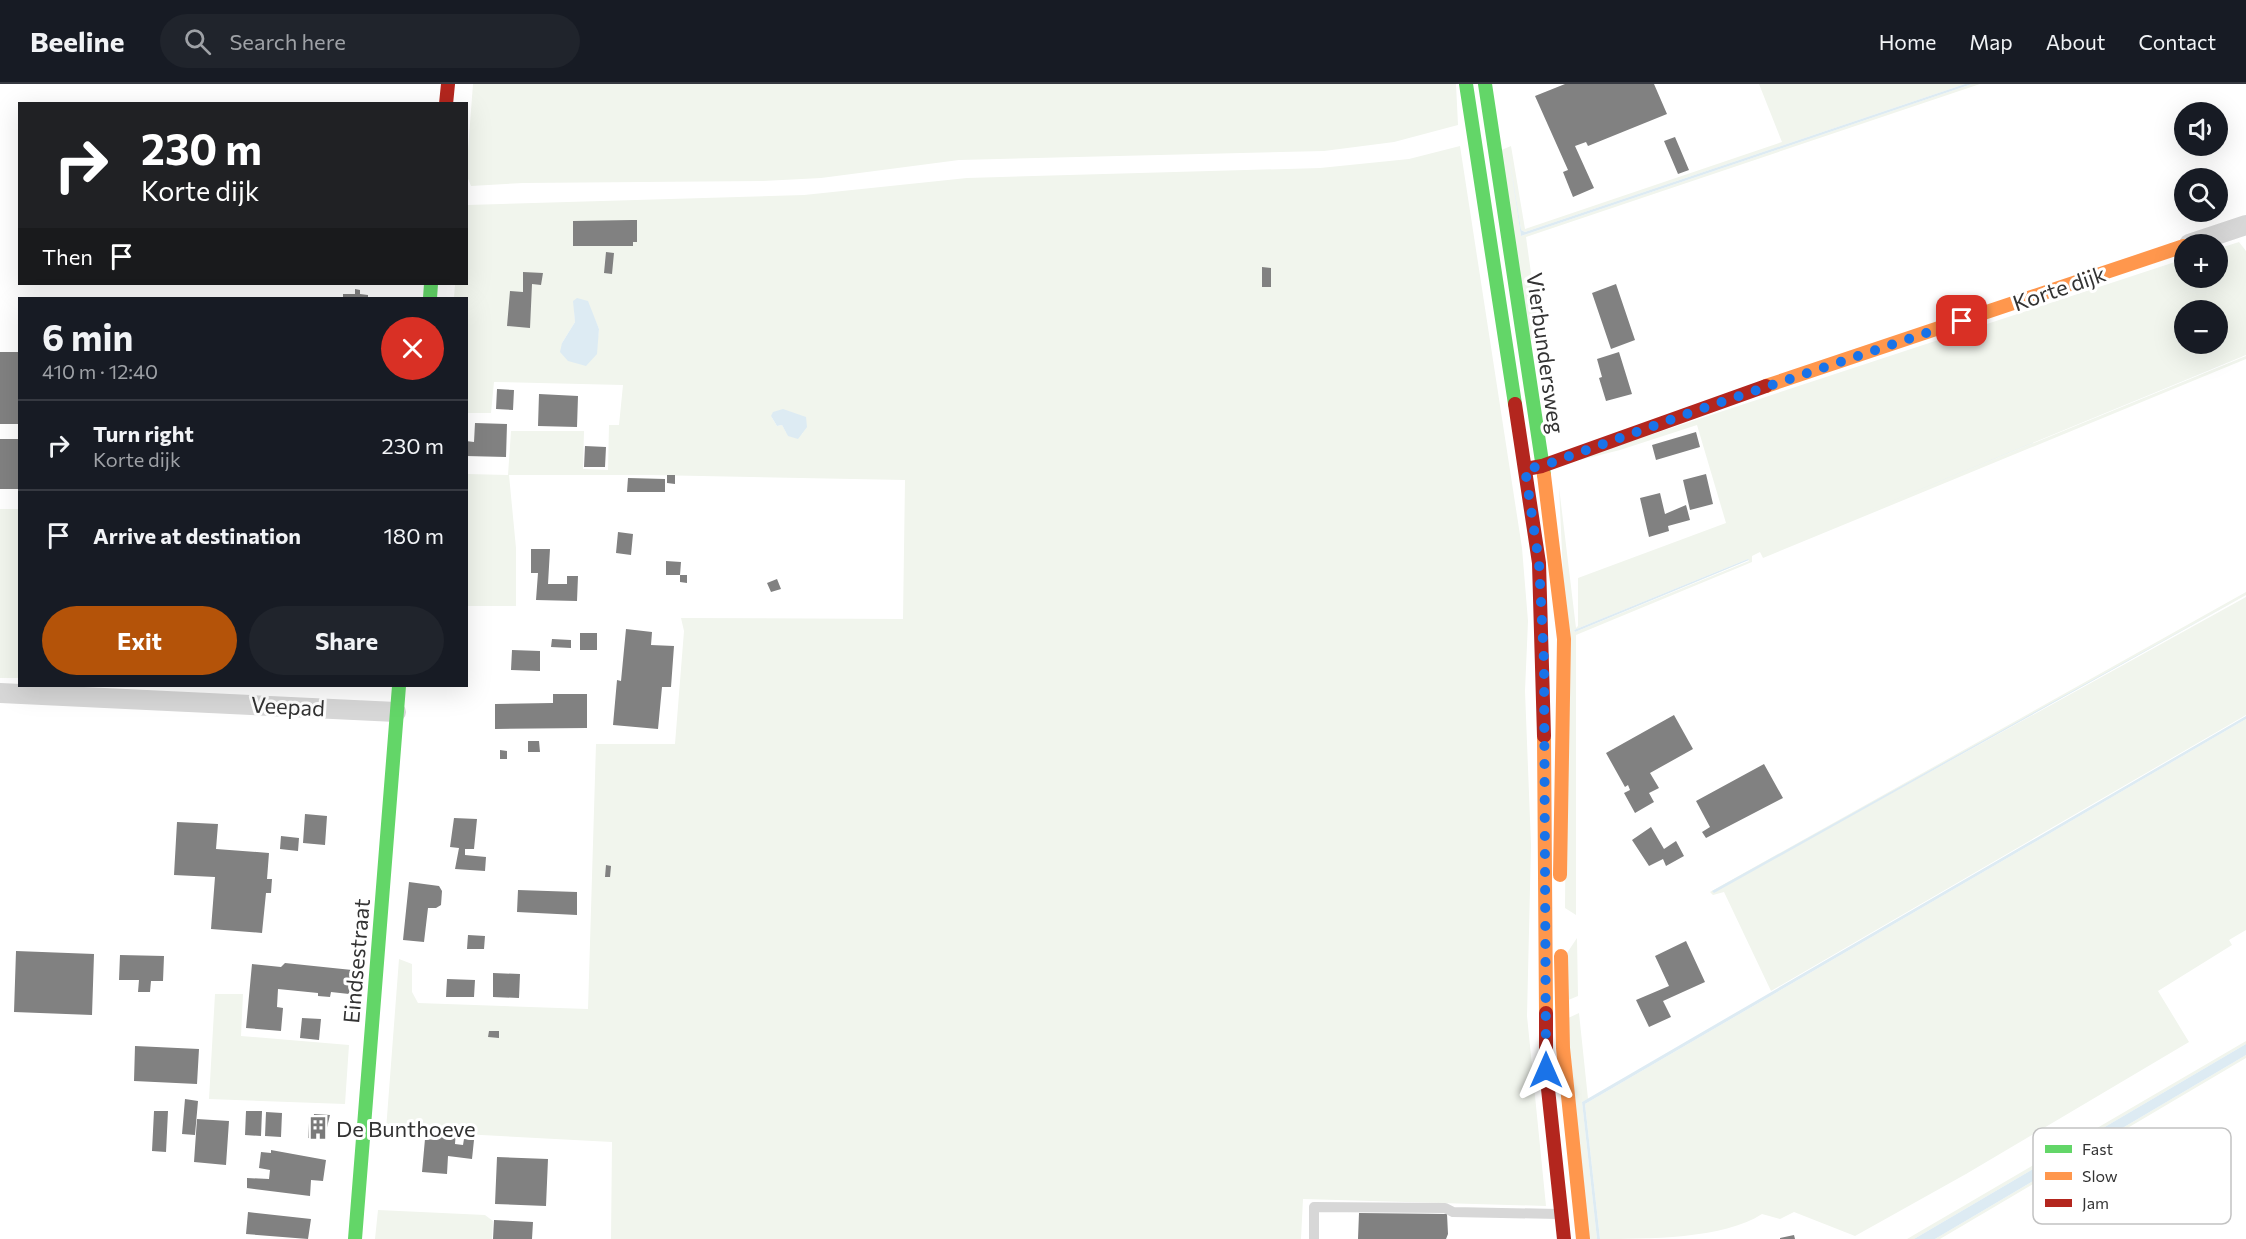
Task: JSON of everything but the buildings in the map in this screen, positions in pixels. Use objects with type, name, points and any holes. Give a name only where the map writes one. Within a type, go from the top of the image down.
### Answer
[{"type":"street","points":[[446,102],[448,84]]},
{"type":"street","name":"Vierbundersweg","points":[[1466,84],[1539,563],[1544,662],[1546,1070],[1564,1239]]},
{"type":"street","name":"Vierbundersweg","points":[[1485,84],[1542,466],[1564,639],[1560,890]]},
{"type":"street","points":[[2219,234],[2246,225]]},
{"type":"street","name":"Korte dijk","points":[[1525,469],[1542,466],[1707,407],[2174,249]]},
{"type":"street","name":"Eindsestraat","points":[[355,1239],[399,687]]},
{"type":"street","name":"Veepad","points":[[0,693],[396,712]]},
{"type":"street","points":[[1560,946],[1563,1047],[1583,1239]]},
{"type":"lane","points":[[1314,1239],[1314,1207],[1445,1208],[1453,1212],[1562,1214]]},
{"type":"shaded area","points":[[473,84],[1456,84],[1458,125],[1394,142],[1324,151],[959,160],[821,178],[763,181],[523,183],[471,186],[468,178]]},
{"type":"shaded area","points":[[1759,84],[1965,84],[1525,232],[1521,230],[1509,155],[1521,236],[1972,84],[1980,84],[1526,237],[1540,338],[1528,340],[1499,151],[1511,146],[1525,229],[1782,142]]},
{"type":"shaded area","points":[[1965,84],[1972,84],[1521,236],[1509,155],[1521,230],[1525,232]]},
{"type":"shaded area","points":[[1460,146],[1522,548],[1528,621],[1525,691],[1531,845],[1527,1016],[1546,1206],[1303,1199],[1301,1239],[611,1239],[612,1142],[386,1130],[399,959],[412,964],[412,992],[418,1003],[588,1009],[596,744],[675,744],[684,631],[681,618],[903,619],[905,480],[509,475],[516,548],[516,606],[468,606],[468,474],[508,475],[511,431],[584,431],[583,469],[608,470],[609,425],[619,425],[623,385],[494,382],[491,413],[468,413],[468,297],[454,297],[455,285],[468,285],[468,205],[804,195],[967,178],[1320,168],[1409,159]],"holes":[[[574,308],[591,311],[599,329],[598,337],[562,343],[575,322]],[[771,416],[803,434],[786,432],[782,425],[777,426]]]},
{"type":"shaded area","points":[[2239,242],[2246,251],[2246,355],[1909,494],[2246,356],[2246,359],[1763,558],[1760,552],[1752,556],[1752,562],[1576,635],[1576,915],[1565,908],[1567,661],[1559,487],[1576,628],[1578,626],[1578,578],[1726,523],[1697,425],[1620,450],[1556,466],[2174,262],[2174,288],[2228,288],[2228,246]],"holes":[[[1748,559],[1749,561],[1575,632],[1574,630]]]},
{"type":"shaded area","points":[[577,298],[588,301],[599,329],[597,354],[586,366],[568,361],[560,352],[562,343],[575,322],[573,301]]},
{"type":"shaded area","points":[[2246,355],[2205,372],[1763,554]]},
{"type":"shaded area","points":[[783,409],[806,417],[807,427],[798,439],[788,436],[782,425],[777,426],[771,416],[773,412]]},
{"type":"shaded area","points":[[0,509],[18,509],[18,678],[0,678]]},
{"type":"shaded area","points":[[1748,559],[1575,632],[1574,630]]},
{"type":"shaded area","points":[[2246,592],[2246,595],[1713,892],[2246,597],[2246,715],[1771,991],[1724,892],[1713,895],[1710,892]]},
{"type":"shaded area","points":[[2246,595],[1714,893],[1712,891]]},
{"type":"shaded area","points":[[2246,716],[2246,719],[1585,1104],[1600,1239],[1597,1239],[1582,1102]]},
{"type":"shaded area","points":[[2246,719],[2246,930],[2229,940],[2232,945],[2158,991],[2189,1042],[2044,1128],[2033,1128],[2033,1134],[1966,1174],[1855,1236],[1794,1212],[1780,1219],[1762,1214],[1746,1222],[1706,1233],[1661,1238],[1600,1239],[1585,1104]]},
{"type":"shaded area","points":[[1577,938],[1578,996],[1566,1001],[1565,956]]},
{"type":"shaded area","points":[[215,994],[243,994],[241,1036],[349,1045],[345,1104],[209,1099]]},
{"type":"shaded area","points":[[1579,1013],[1588,1099],[1582,1102],[1597,1239],[1588,1239],[1566,1019]]},
{"type":"shaded area","points":[[2246,1041],[2246,1044],[2103,1128],[2097,1128]]},
{"type":"shaded area","points":[[2246,1044],[2246,1055],[2123,1128],[2103,1128]]},
{"type":"shaded area","points":[[2246,1055],[2246,1058],[2128,1128],[2123,1128]]},
{"type":"shaded area","points":[[2033,1165],[2033,1169],[1914,1239],[1907,1239]]},
{"type":"shaded area","points":[[2033,1169],[2033,1181],[1935,1239],[1914,1239]]},
{"type":"shaded area","points":[[2033,1181],[2033,1184],[1940,1239],[1935,1239]]},
{"type":"shaded area","points":[[378,1210],[485,1215],[493,1221],[492,1239],[375,1239]]},
{"type":"traffic: fast","points":[[1466,84],[1515,404]]},
{"type":"traffic: fast","points":[[1485,84],[1544,475]]},
{"type":"traffic: fast","points":[[430,297],[431,285]]},
{"type":"traffic: fast","points":[[355,1239],[399,687]]},
{"type":"traffic: slow","points":[[1766,386],[2174,249]]},
{"type":"traffic: slow","points":[[1544,475],[1564,639],[1560,875]]},
{"type":"traffic: slow","points":[[1544,736],[1546,1013]]},
{"type":"traffic: slow","points":[[1561,956],[1563,1048],[1583,1239]]},
{"type":"traffic: jam","points":[[446,102],[448,84]]},
{"type":"traffic: jam","points":[[1526,469],[1542,466],[1766,386]]},
{"type":"traffic: jam","points":[[1515,404],[1539,563],[1544,736]]},
{"type":"traffic: jam","points":[[1546,1013],[1546,1070],[1564,1239]]},
{"type":"place","name":"De Bunthoeve","points":[[318,1128]]},
{"type":"route","points":[[1546,1070],[1544,662],[1539,563],[1525,469],[1542,466],[1695,411],[1962,321]]}]
